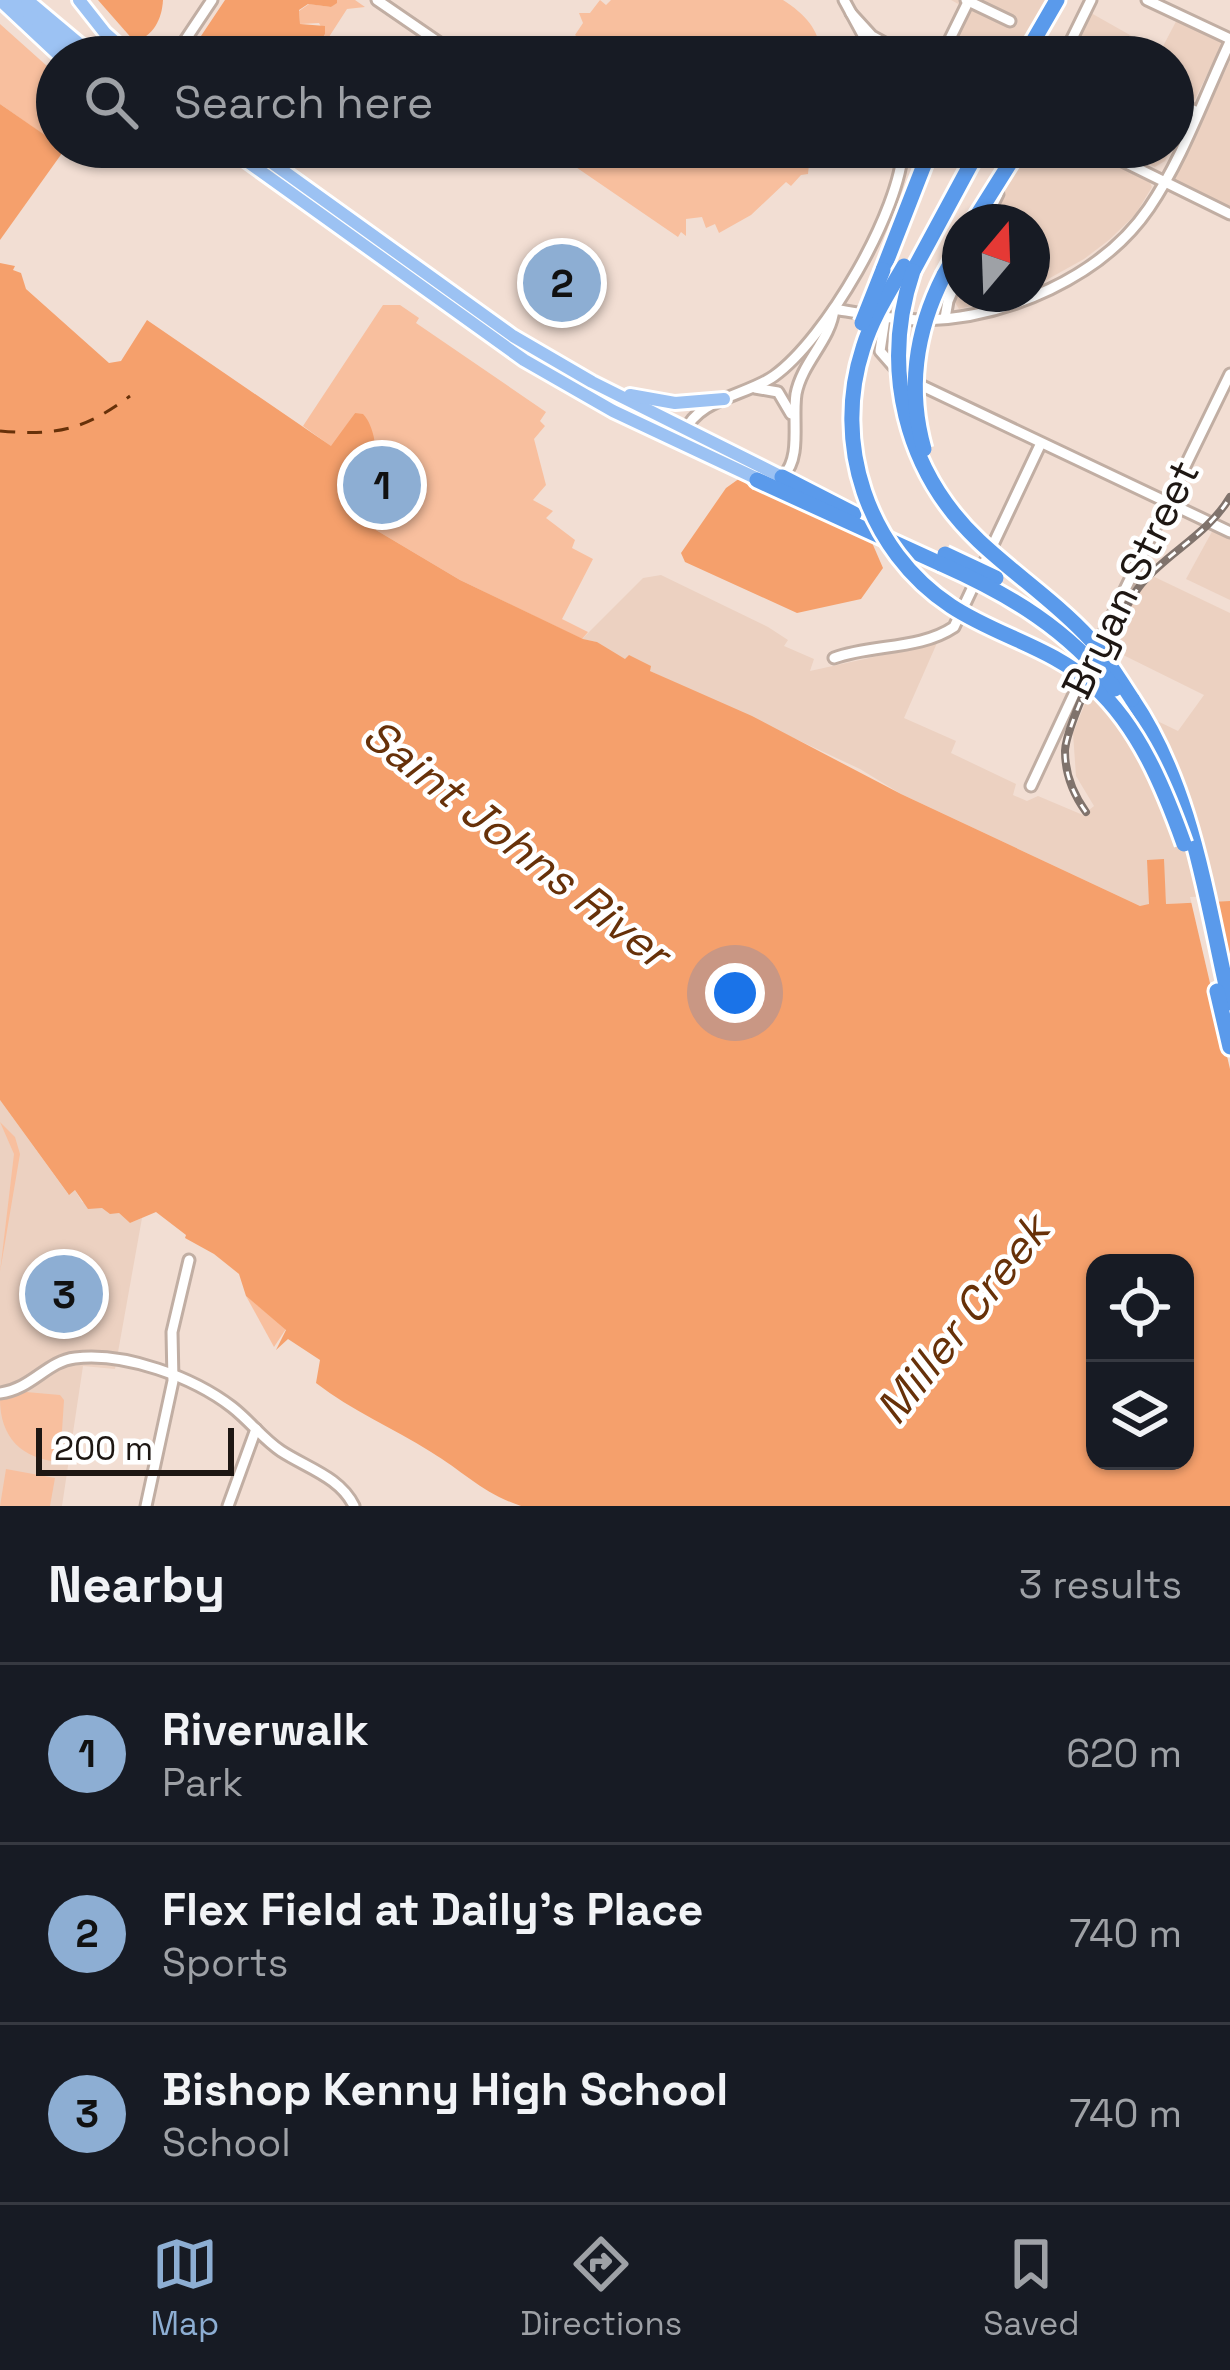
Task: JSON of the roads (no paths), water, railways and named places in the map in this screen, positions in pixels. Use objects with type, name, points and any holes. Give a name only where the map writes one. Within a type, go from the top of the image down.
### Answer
[{"type":"highway","points":[[1040,36],[1060,0]]},
{"type":"highway","points":[[923,168],[856,339],[847,378],[845,419],[853,456],[880,529],[921,581],[970,617],[1057,658],[1089,681],[1115,708],[1150,764],[1184,844]]},
{"type":"highway","points":[[853,456],[853,391],[866,337],[964,168]]},
{"type":"highway","points":[[965,168],[917,260],[904,303],[898,346],[902,403],[915,449],[938,493],[968,530],[1078,626],[1104,656],[1157,742],[1181,797],[1230,1003]]},
{"type":"highway","points":[[985,204],[1008,168]]},
{"type":"highway","points":[[942,293],[920,335],[916,410],[932,471],[968,530]]},
{"type":"highway","points":[[782,477],[1026,605],[1100,671],[1135,717],[1172,796],[1230,1047]]},
{"type":"highway","points":[[757,480],[998,579],[1048,611],[1093,652],[1132,699]]},
{"type":"main road","points":[[0,0],[39,36]]},
{"type":"main road","points":[[14,0],[54,36]]},
{"type":"main road","points":[[27,0],[70,36]]},
{"type":"main road","points":[[79,0],[108,36]]},
{"type":"main road","points":[[256,168],[524,360],[613,411],[757,480],[782,477]]},
{"type":"main road","points":[[279,168],[471,309],[592,382],[782,477]]},
{"type":"main road","points":[[592,382],[661,402],[724,400]]},
{"type":"street","points":[[188,36],[212,0]]},
{"type":"street","points":[[377,0],[429,36]]},
{"type":"street","points":[[847,0],[864,36]]},
{"type":"street","points":[[951,36],[968,0],[1010,21]]},
{"type":"street","points":[[1073,36],[1091,0]]},
{"type":"street","points":[[1148,0],[1230,41],[1194,118]]},
{"type":"street","points":[[851,13],[872,36]]},
{"type":"street","points":[[689,448],[686,428],[695,414],[754,388],[791,362],[834,309],[890,206],[901,168]]},
{"type":"street","points":[[994,204],[1011,168]]},
{"type":"street","points":[[1137,168],[1230,214]]},
{"type":"street","points":[[834,309],[885,318],[945,319],[1017,303],[1085,267],[1131,230],[1170,168]]},
{"type":"street","points":[[782,477],[793,461],[799,382],[830,326],[834,309]]},
{"type":"street","points":[[945,319],[946,312]]},
{"type":"street","points":[[885,318],[880,351],[893,368],[1230,532]]},
{"type":"street","name":"Bryan Street","points":[[1031,786],[1230,374]]},
{"type":"street","points":[[754,388],[781,394],[794,424]]},
{"type":"street","points":[[834,658],[865,647],[912,642],[954,627],[1041,443]]},
{"type":"street","points":[[146,1506],[173,1372],[172,1331],[189,1259]]},
{"type":"street","points":[[0,1393],[23,1388],[57,1364],[75,1358],[173,1372],[220,1398],[285,1453],[338,1483],[355,1506]]},
{"type":"street","points":[[228,1506],[256,1429]]},
{"type":"water","points":[[98,0],[163,0],[156,26],[145,36],[130,36]]},
{"type":"water","points":[[225,0],[337,0],[331,7],[308,4],[299,10],[300,24],[325,26],[324,36],[201,36]]},
{"type":"water","points":[[0,104],[36,129],[36,168],[51,168],[0,240]]},
{"type":"water","points":[[0,263],[15,266],[26,289],[109,363],[121,361],[147,320],[331,446],[355,413],[363,414],[376,452],[376,530],[460,580],[625,659],[629,655],[651,666],[650,671],[1140,906],[1149,904],[1147,860],[1164,859],[1166,904],[1230,901],[1230,1506],[521,1506],[485,1489],[316,1383],[320,1360],[288,1339],[276,1350],[286,1330],[246,1296],[239,1274],[156,1212],[130,1223],[119,1213],[88,1209],[75,1190],[69,1195],[0,1100]]},
{"type":"water","points":[[740,478],[753,490],[759,488],[870,538],[883,568],[861,599],[797,613],[685,562],[681,553],[726,488]]},
{"type":"railway","points":[[1086,812],[1071,783],[1065,751],[1097,664],[1143,582],[1211,522],[1230,497]]},
{"type":"place","name":"Flex Field at Daily's Place","points":[[562,283]]},
{"type":"place","name":"Riverwalk","points":[[382,485]]},
{"type":"place","name":"Bishop Kenny High School","points":[[64,1294]]},
{"type":"water label","name":"Saint Johns River","points":[[517,843]]},
{"type":"water label","name":"Miller Creek","points":[[962,1319]]}]
